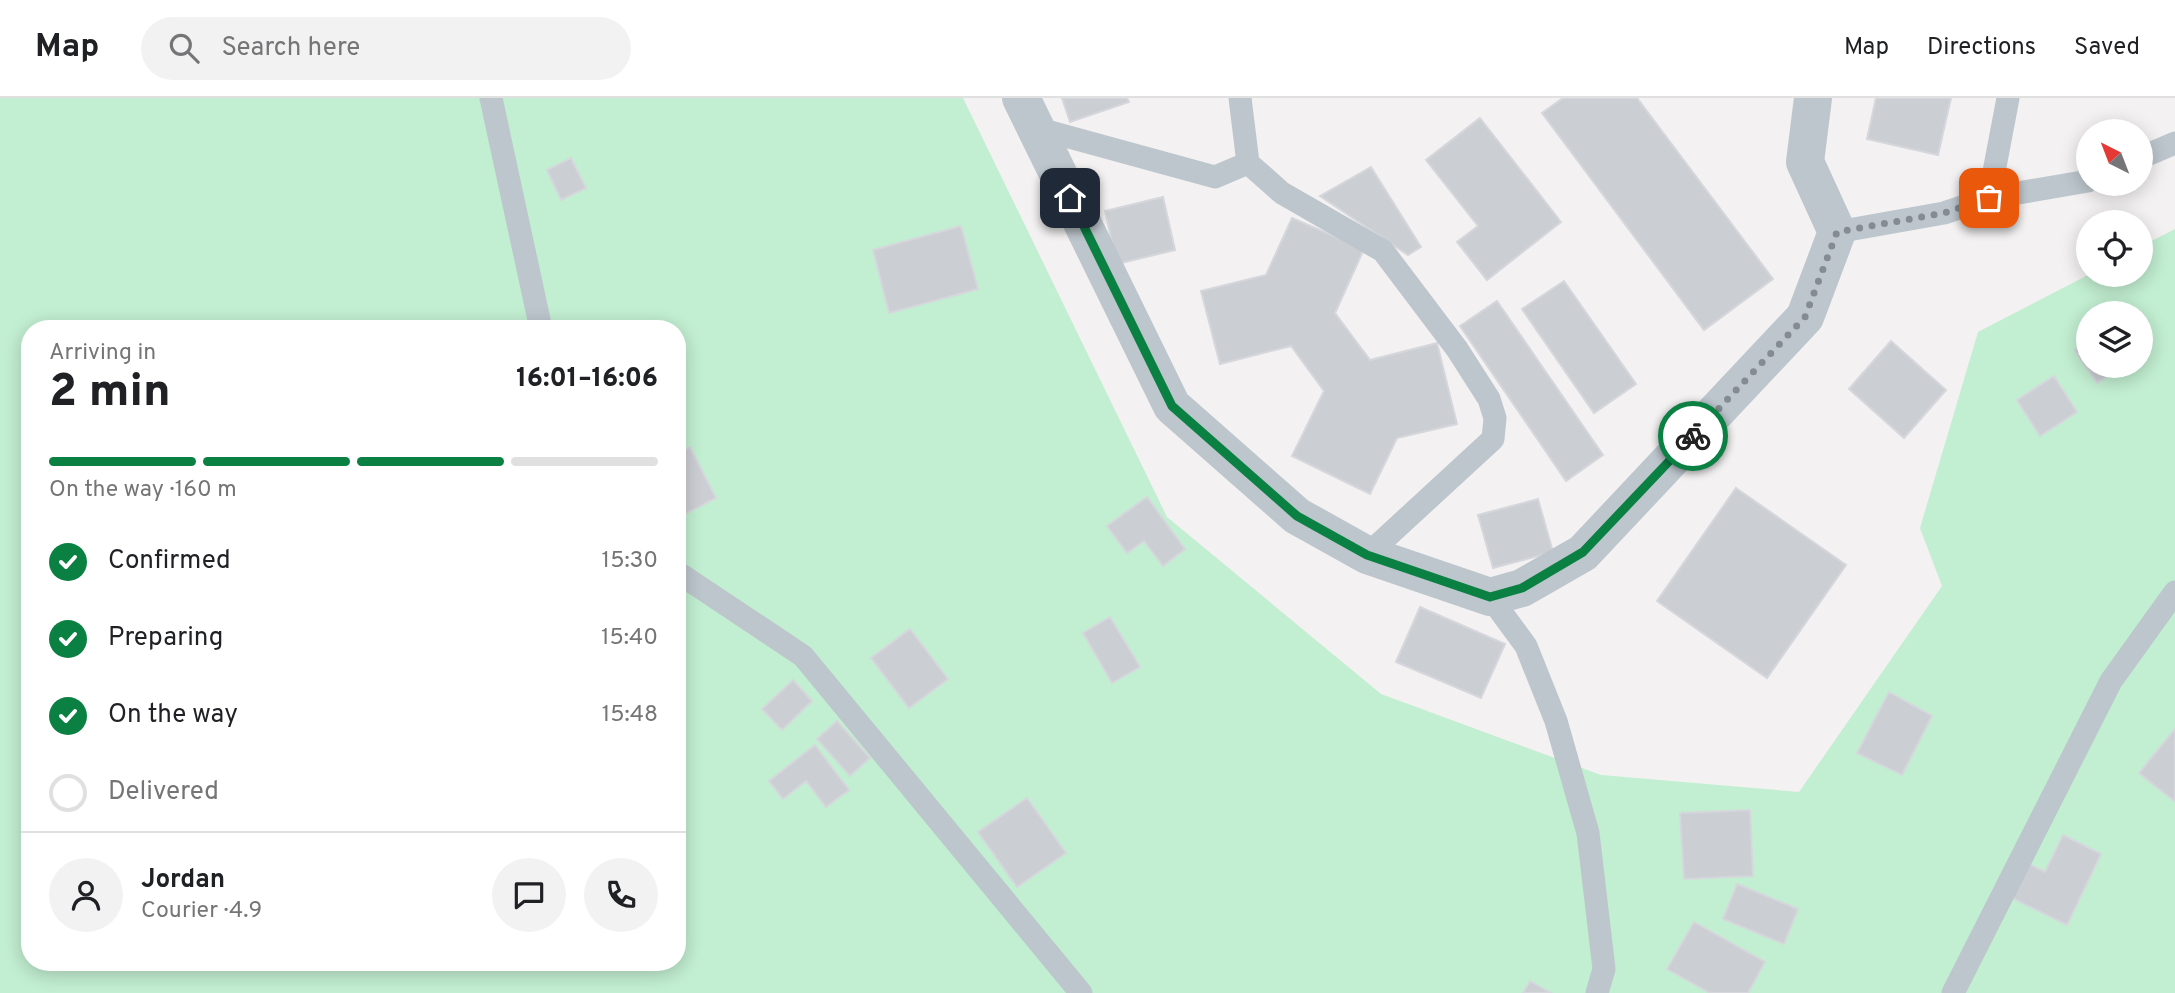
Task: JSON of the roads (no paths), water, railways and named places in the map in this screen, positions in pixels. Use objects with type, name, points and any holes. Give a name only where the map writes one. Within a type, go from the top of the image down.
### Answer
[{"type":"street","points":[[1029,113],[1172,406],[1297,516],[1367,555],[1490,597],[1522,588],[1583,552],[1805,317],[1837,232],[1805,162],[1813,98]]},
{"type":"lane","points":[[491,98],[539,320]]},
{"type":"lane","points":[[1240,98],[1248,163],[1282,193],[1383,251],[1457,349],[1489,399],[1495,418],[1493,439],[1367,555]]},
{"type":"lane","points":[[1989,198],[2008,98]]},
{"type":"lane","points":[[1029,113],[1215,177],[1248,163]]},
{"type":"lane","points":[[2153,152],[2175,143]]},
{"type":"lane","points":[[1837,232],[1944,213],[1989,198],[2076,183]]},
{"type":"lane","points":[[686,578],[803,656],[1081,993]]},
{"type":"lane","points":[[1953,993],[2111,681],[2175,592]]},
{"type":"lane","points":[[1490,597],[1526,646],[1556,721],[1588,833],[1604,969],[1597,993]]}]
